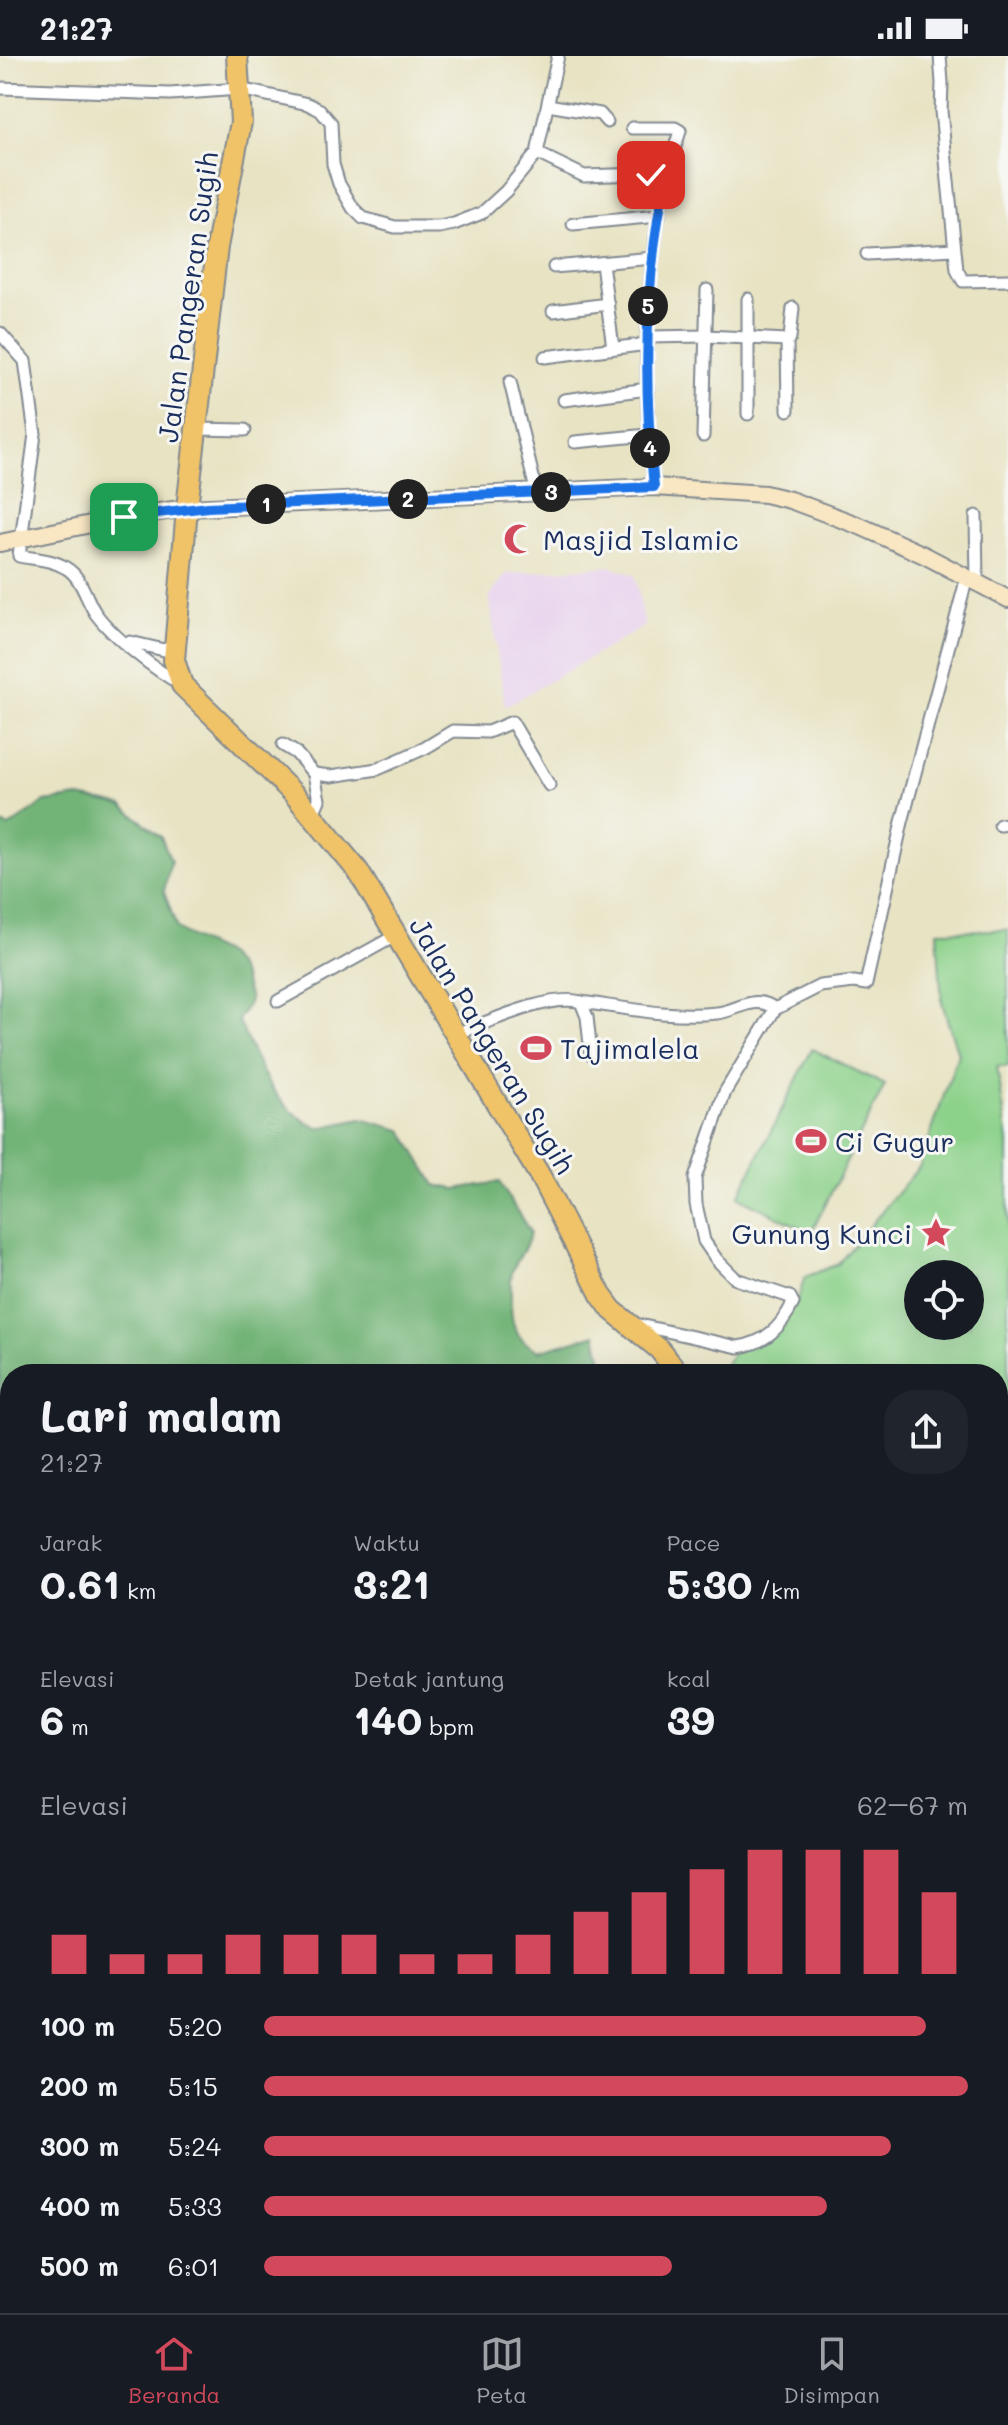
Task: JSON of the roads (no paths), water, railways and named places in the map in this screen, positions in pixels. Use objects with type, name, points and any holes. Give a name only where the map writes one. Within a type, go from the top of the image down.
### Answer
[{"type":"highway","name":"Jalan Pangeran Sugih","points":[[236,59],[241,122],[217,247],[187,508],[175,667],[182,685],[313,814],[358,871],[540,1176],[593,1282],[612,1310],[659,1349],[671,1364]]},
{"type":"main road","points":[[0,543],[124,517],[187,508],[654,487],[765,494],[790,500],[860,526],[1008,599]]},
{"type":"street","points":[[0,88],[170,94],[240,89],[308,104],[320,110],[331,123],[333,164],[346,198],[363,218],[395,227],[439,227],[482,213],[506,191],[537,153],[558,56]]},
{"type":"street","points":[[940,56],[941,111],[957,270],[963,281],[1008,280]]},
{"type":"street","points":[[548,105],[600,114],[607,122]]},
{"type":"street","points":[[632,128],[678,128],[680,131],[667,173],[659,216],[647,315],[648,435],[654,487]]},
{"type":"street","points":[[537,153],[584,176],[667,173]]},
{"type":"street","points":[[573,224],[659,216]]},
{"type":"street","points":[[867,254],[954,249]]},
{"type":"street","points":[[554,267],[653,258]]},
{"type":"street","points":[[602,263],[613,348]]},
{"type":"street","points":[[703,436],[707,290]]},
{"type":"street","points":[[748,299],[748,414]]},
{"type":"street","points":[[553,311],[608,304]]},
{"type":"street","points":[[788,410],[787,340],[790,338],[793,308]]},
{"type":"street","points":[[1,336],[25,361],[35,434],[19,556],[66,567],[76,576],[94,612],[107,628],[162,674],[182,685]]},
{"type":"street","points":[[545,357],[648,341],[706,336],[787,340]]},
{"type":"street","points":[[510,382],[537,494]]},
{"type":"street","points":[[564,400],[648,389]]},
{"type":"street","points":[[197,429],[245,430]]},
{"type":"street","points":[[575,442],[648,435]]},
{"type":"street","points":[[626,1323],[738,1347],[751,1345],[776,1331],[793,1303],[790,1297],[736,1279],[717,1260],[704,1241],[696,1204],[695,1178],[725,1092],[775,1009],[820,986],[854,982],[866,984],[902,822],[972,580],[976,516]]},
{"type":"street","points":[[121,639],[160,650],[175,645]]},
{"type":"street","points":[[314,774],[331,776],[378,769],[425,748],[453,731],[488,732],[512,722],[549,785]]},
{"type":"street","points":[[283,745],[296,753],[314,774],[319,800],[313,814]]},
{"type":"street","points":[[278,1001],[395,936]]},
{"type":"street","points":[[456,1034],[550,1003],[571,1000],[683,1014],[719,1013],[756,1002],[775,1009]]},
{"type":"street","points":[[581,1002],[587,1017],[591,1054]]},
{"type":"street","points":[[1008,2194],[1008,2201]]},
{"type":"place","name":"Masjid Islamic","points":[[519,539]]},
{"type":"place","name":"Tajimalela","points":[[536,1048]]},
{"type":"place","name":"Ci Gugur","points":[[811,1141]]},
{"type":"place","name":"Gunung Kunci","points":[[936,1233]]}]
